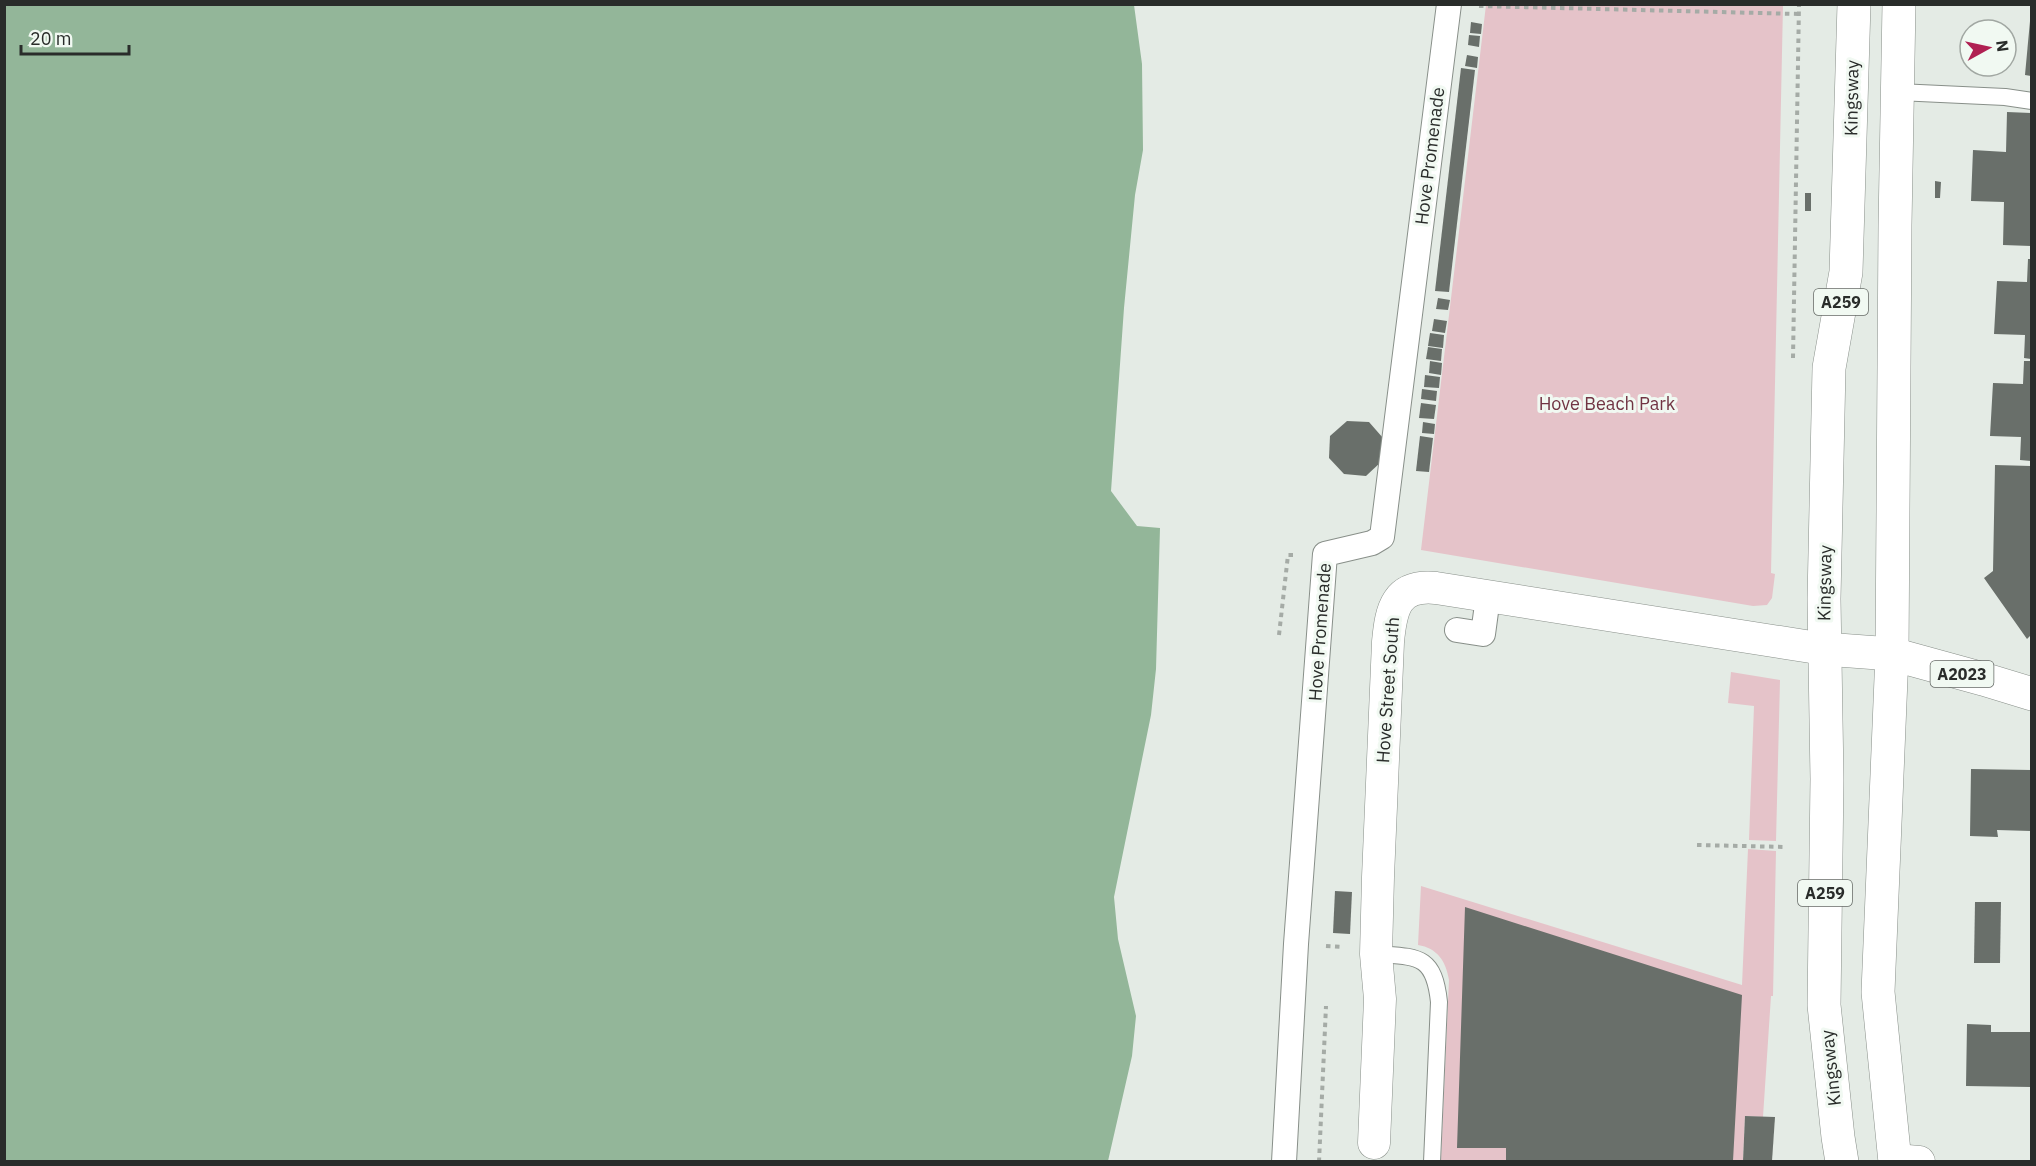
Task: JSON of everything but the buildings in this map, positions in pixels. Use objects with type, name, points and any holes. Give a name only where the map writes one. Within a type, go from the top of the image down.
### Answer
[{"type":"main road","name":"Kingsway","points":[[1842,1161],[1824,1005],[1827,791],[1824,649],[1829,368],[1846,272],[1854,4]]},
{"type":"main road","name":"A259","points":[[1899,4],[1892,654],[1878,992],[1903,1161]]},
{"type":"main road","name":"A2023","points":[[1824,649],[1892,654],[2031,694]]},
{"type":"street","name":"Hove Promenade","points":[[1284,1161],[1296,944],[1326,554],[1372,543],[1382,537],[1449,4]]},
{"type":"street","name":"Hove Street South","points":[[1374,1143],[1380,999],[1376,954],[1390,618],[1399,600],[1406,593],[1420,586],[1824,649]]},
{"type":"street","points":[[1457,630],[1483,634],[1488,597]]},
{"type":"lane","points":[[1898,92],[2005,97],[2031,101]]},
{"type":"lane","points":[[1376,954],[1413,957],[1427,966],[1435,979],[1438,1002],[1432,1161]]},
{"type":"path","points":[[1470,4],[1485,7],[1799,14]]},
{"type":"path","points":[[1793,362],[1799,4]]},
{"type":"path","points":[[1279,635],[1288,555]]},
{"type":"path","points":[[1697,845],[1786,847]]},
{"type":"path","points":[[1328,958],[1329,935]]},
{"type":"path","points":[[1319,1161],[1326,1006]]},
{"type":"green space","name":"Hove Beach Park","points":[[1486,5],[1783,5],[1771,573],[1775,574],[1772,598],[1767,605],[1753,606],[1421,550]]},
{"type":"green space","points":[[1731,672],[1780,680],[1776,841],[1749,840],[1754,706],[1728,703]]},
{"type":"green space","points":[[1748,849],[1776,851],[1773,996],[1771,996],[1763,1117],[1745,1116],[1743,1161],[1473,1162],[1441,1160],[1449,980],[1446,967],[1440,957],[1430,949],[1418,945],[1421,886],[1742,985]]},
{"type":"shaded area","points":[[5,4],[1134,5],[1142,64],[1143,150],[1135,195],[1124,308],[1111,491],[1137,526],[1160,528],[1156,669],[1151,715],[1114,897],[1118,939],[1136,1016],[1132,1056],[1108,1161],[5,1161]]}]
